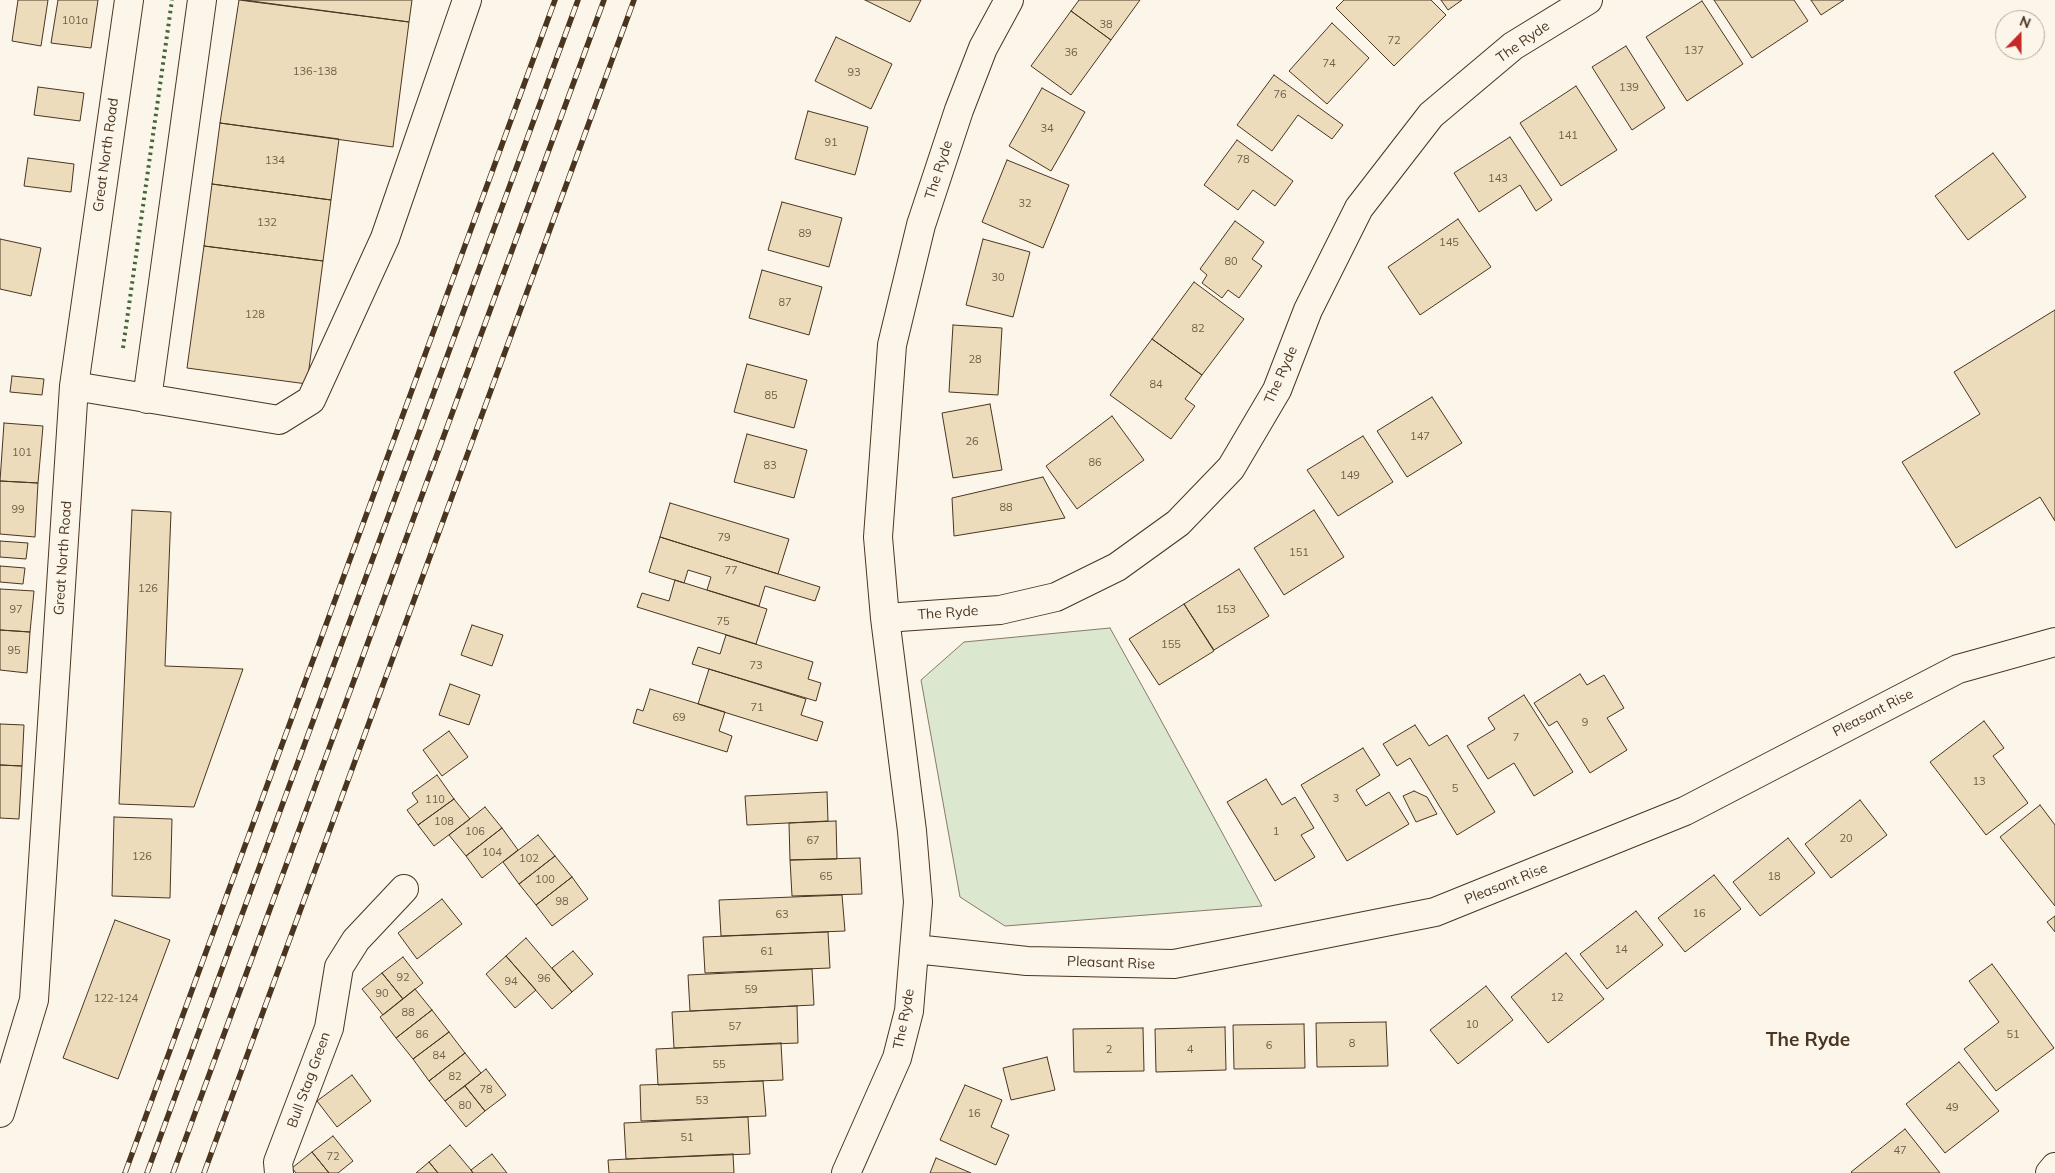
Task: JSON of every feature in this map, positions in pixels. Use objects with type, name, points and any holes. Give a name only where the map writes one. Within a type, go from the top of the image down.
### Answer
[{"type":"street","name":"Great North Road","points":[[0,1113],[34,1000],[74,386],[129,0]]},
{"type":"street","points":[[147,399],[202,0]]},
{"type":"street","points":[[74,386],[279,420],[311,400],[386,238],[467,0]]},
{"type":"street","name":"The Ryde","points":[[846,1173],[897,1058],[909,1011],[915,950],[918,893],[885,618],[878,538],[892,345],[921,225],[959,110],[983,48],[1009,0]]},
{"type":"street","name":"The Ryde","points":[[885,618],[1000,610],[1056,597],[1117,567],[1178,523],[1231,468],[1277,390],[1308,310],[1359,208],[1431,115],[1513,46],[1588,0]]},
{"type":"street","name":"Pleasant Rise","points":[[915,950],[1027,961],[1174,964],[1435,912],[1685,811],[1958,669],[2055,642]]},
{"type":"street","name":"Bull Stag Green","points":[[279,1173],[278,1162],[329,1028],[339,968],[356,940],[404,890]]},
{"type":"street","points":[[2050,1173],[2055,1167]]},
{"type":"green space","points":[[1110,628],[1262,906],[1005,926],[960,897],[921,680],[964,642]]},
{"type":"building","points":[[18,0],[48,0],[41,46],[12,41]]},
{"type":"building","points":[[58,0],[98,0],[91,48],[51,43]]},
{"type":"building","points":[[239,0],[409,22],[393,147],[220,123]]},
{"type":"building","points":[[244,0],[412,0],[409,22]]},
{"type":"building","points":[[865,0],[921,0],[910,22]]},
{"type":"building","points":[[1079,0],[1140,0],[1111,40],[1071,11]]},
{"type":"building","points":[[1344,0],[1431,0],[1446,15],[1394,66],[1336,8]]},
{"type":"building","points":[[1441,0],[1462,0],[1448,10]]},
{"type":"building","points":[[1714,0],[1794,0],[1808,21],[1752,58]]},
{"type":"building","points":[[1811,0],[1844,0],[1821,15]]},
{"type":"building","points":[[1702,1],[1743,64],[1687,101],[1646,37]]},
{"type":"building","points":[[1071,11],[1111,40],[1071,95],[1031,66]]},
{"type":"building","points":[[1332,23],[1369,58],[1327,104],[1289,71]]},
{"type":"building","points":[[836,37],[892,64],[871,109],[815,81]]},
{"type":"building","points":[[1626,46],[1665,108],[1632,130],[1592,67]]},
{"type":"building","points":[[1274,75],[1343,125],[1332,139],[1298,115],[1272,151],[1237,125]]},
{"type":"building","points":[[1576,86],[1617,150],[1561,186],[1520,123]]},
{"type":"building","points":[[38,87],[84,93],[80,121],[34,115]]},
{"type":"building","points":[[1042,88],[1085,112],[1051,171],[1009,146]]},
{"type":"building","points":[[808,111],[868,127],[855,175],[795,159]]},
{"type":"building","points":[[220,123],[339,139],[331,200],[212,184]]},
{"type":"building","points":[[1510,137],[1552,200],[1536,211],[1520,185],[1479,212],[1454,173]]},
{"type":"building","points":[[1237,140],[1293,181],[1275,206],[1253,190],[1238,210],[1204,185]]},
{"type":"building","points":[[1993,153],[2026,197],[1968,240],[1935,196]]},
{"type":"building","points":[[28,158],[74,164],[71,192],[24,186]]},
{"type":"building","points":[[1007,160],[1069,185],[1043,248],[982,222]]},
{"type":"building","points":[[212,184],[331,200],[323,261],[204,246]]},
{"type":"building","points":[[782,202],[842,218],[829,267],[768,250]]},
{"type":"building","points":[[1458,219],[1491,267],[1420,315],[1388,267]]},
{"type":"building","points":[[1235,221],[1264,242],[1252,259],[1262,266],[1239,298],[1228,290],[1222,298],[1202,283],[1207,275],[1200,269]]},
{"type":"building","points":[[0,239],[41,248],[31,296],[0,289]]},
{"type":"building","points":[[983,239],[1030,252],[1013,317],[966,305]]},
{"type":"building","points":[[204,246],[323,261],[307,384],[187,368]]},
{"type":"building","points":[[762,270],[822,287],[809,335],[749,318]]},
{"type":"building","points":[[1194,282],[1244,319],[1202,375],[1152,339]]},
{"type":"building","points":[[2055,310],[2055,521],[2040,497],[1956,548],[1902,462],[1980,414],[1954,372]]},
{"type":"building","points":[[953,325],[1002,328],[998,395],[949,392]]},
{"type":"building","points":[[1152,339],[1202,375],[1185,399],[1195,406],[1171,439],[1110,395]]},
{"type":"building","points":[[747,364],[807,380],[794,428],[734,412]]},
{"type":"building","points":[[12,376],[44,379],[42,395],[10,392]]},
{"type":"building","points":[[1432,397],[1462,443],[1407,477],[1377,431]]},
{"type":"building","points":[[990,404],[1002,470],[953,478],[942,413]]},
{"type":"building","points":[[1112,416],[1144,460],[1077,509],[1046,466]]},
{"type":"building","points":[[4,423],[43,426],[38,483],[0,481]]},
{"type":"building","points":[[747,434],[807,450],[794,498],[734,482]]},
{"type":"building","points":[[1363,436],[1393,482],[1338,516],[1307,470]]},
{"type":"building","points":[[1043,477],[1065,518],[954,536],[952,498]]},
{"type":"building","points":[[0,481],[38,483],[35,537],[0,534]]},
{"type":"building","points":[[670,503],[789,539],[778,574],[660,537]]},
{"type":"building","points":[[132,510],[171,512],[165,666],[243,669],[194,807],[119,804]]},
{"type":"building","points":[[1314,510],[1344,557],[1284,595],[1254,548]]},
{"type":"building","points":[[660,537],[820,587],[815,601],[765,586],[759,606],[707,590],[711,577],[688,570],[684,583],[649,572]]},
{"type":"building","points":[[0,541],[28,543],[26,559],[0,557]]},
{"type":"building","points":[[0,566],[25,568],[23,584],[0,582]]},
{"type":"building","points":[[1239,569],[1269,616],[1214,650],[1184,604]]},
{"type":"building","points":[[675,580],[767,609],[756,644],[637,607],[642,593],[669,601]]},
{"type":"building","points":[[0,589],[34,591],[30,632],[0,630]]},
{"type":"building","points":[[1184,604],[1214,651],[1159,685],[1129,639]]},
{"type":"building","points":[[472,625],[503,635],[492,666],[461,655]]},
{"type":"building","points":[[0,630],[30,632],[27,673],[0,670]]},
{"type":"building","points":[[726,635],[813,662],[808,679],[821,683],[816,701],[692,664],[698,647],[720,654]]},
{"type":"building","points":[[709,669],[806,699],[801,715],[823,722],[817,741],[698,704]]},
{"type":"building","points":[[1580,674],[1587,685],[1604,675],[1624,708],[1607,718],[1627,750],[1590,773],[1557,721],[1549,726],[1534,703]]},
{"type":"building","points":[[450,684],[480,695],[469,725],[439,715]]},
{"type":"building","points":[[650,689],[725,712],[719,731],[732,736],[727,752],[633,723],[637,709],[643,711]]},
{"type":"building","points":[[1524,695],[1573,772],[1534,796],[1514,763],[1488,779],[1467,746],[1495,729],[1488,718]]},
{"type":"building","points":[[1984,721],[2004,748],[1993,756],[2028,803],[1986,835],[1930,762]]},
{"type":"building","points":[[0,724],[24,725],[22,766],[0,765]]},
{"type":"building","points":[[1415,725],[1429,746],[1447,735],[1495,812],[1457,835],[1410,758],[1397,766],[1383,744]]},
{"type":"building","points":[[449,731],[468,757],[442,776],[423,750]]},
{"type":"building","points":[[1363,748],[1380,775],[1356,790],[1366,806],[1389,792],[1409,824],[1347,861],[1301,785]]},
{"type":"building","points":[[0,765],[22,766],[19,819],[0,818]]},
{"type":"building","points":[[437,775],[454,799],[418,825],[407,810],[418,802],[412,793]]},
{"type":"building","points":[[1266,779],[1282,805],[1295,797],[1314,828],[1301,835],[1315,857],[1275,881],[1227,802]]},
{"type":"building","points":[[1414,791],[1427,797],[1437,814],[1416,822],[1403,796]]},
{"type":"building","points":[[827,792],[828,821],[747,825],[745,796]]},
{"type":"building","points":[[454,799],[470,819],[434,846],[418,825]]},
{"type":"building","points":[[1860,800],[1887,835],[1831,878],[1805,844]]},
{"type":"building","points":[[2040,805],[2055,825],[2055,906],[2000,837]]},
{"type":"building","points":[[485,807],[502,828],[466,856],[449,835]]},
{"type":"building","points":[[114,817],[172,819],[170,898],[112,896]]},
{"type":"building","points":[[836,821],[837,859],[790,860],[789,823]]},
{"type":"building","points":[[502,828],[518,850],[482,878],[466,856]]},
{"type":"building","points":[[538,835],[555,856],[519,884],[503,862]]},
{"type":"building","points":[[1788,838],[1815,873],[1760,916],[1733,882]]},
{"type":"building","points":[[555,856],[572,877],[536,905],[519,884]]},
{"type":"building","points":[[860,858],[862,894],[792,896],[790,860]]},
{"type":"building","points":[[1714,875],[1741,909],[1685,952],[1658,918]]},
{"type":"building","points":[[572,877],[588,899],[552,926],[536,905]]},
{"type":"building","points":[[842,895],[845,931],[721,936],[719,900]]},
{"type":"building","points":[[442,899],[462,924],[417,959],[398,933]]},
{"type":"building","points":[[1636,911],[1663,945],[1607,989],[1580,954]]},
{"type":"building","points":[[2055,916],[2055,932],[2047,922]]},
{"type":"building","points":[[115,920],[170,940],[118,1079],[63,1058]]},
{"type":"building","points":[[828,932],[830,968],[705,973],[703,937]]},
{"type":"building","points":[[526,938],[572,992],[552,1009],[506,956]]},
{"type":"building","points":[[573,951],[593,974],[572,992],[552,968]]},
{"type":"building","points":[[1566,953],[1604,999],[1548,1043],[1511,997]]},
{"type":"building","points":[[506,956],[536,990],[515,1008],[486,974]]},
{"type":"building","points":[[403,957],[423,983],[403,999],[382,973]]},
{"type":"building","points":[[1992,964],[2054,1048],[1996,1091],[1964,1049],[1999,1022],[1969,981]]},
{"type":"building","points":[[812,969],[814,1005],[690,1011],[688,975]]},
{"type":"building","points":[[382,973],[403,999],[383,1015],[362,989]]},
{"type":"building","points":[[1486,986],[1513,1020],[1458,1064],[1430,1030]]},
{"type":"building","points":[[415,989],[432,1010],[396,1038],[380,1017]]},
{"type":"building","points":[[797,1006],[798,1043],[674,1048],[672,1012]]},
{"type":"building","points":[[432,1010],[449,1032],[413,1059],[396,1038]]},
{"type":"building","points":[[1386,1022],[1388,1066],[1317,1067],[1316,1023]]},
{"type":"building","points":[[1304,1024],[1305,1068],[1234,1069],[1233,1025]]},
{"type":"building","points":[[1225,1027],[1226,1070],[1156,1072],[1155,1029]]},
{"type":"building","points":[[1143,1028],[1144,1071],[1074,1072],[1073,1029]]},
{"type":"building","points":[[449,1032],[465,1053],[429,1081],[413,1059]]},
{"type":"building","points":[[781,1043],[783,1080],[658,1085],[656,1049]]},
{"type":"building","points":[[465,1053],[481,1073],[445,1101],[429,1081]]},
{"type":"building","points":[[1047,1057],[1055,1090],[1011,1100],[1003,1068]]},
{"type":"building","points":[[1959,1062],[1999,1111],[1945,1153],[1906,1104]]},
{"type":"building","points":[[486,1069],[506,1095],[485,1111],[465,1086]]},
{"type":"building","points":[[352,1075],[371,1101],[337,1127],[317,1101]]},
{"type":"building","points":[[763,1081],[766,1116],[641,1121],[640,1085]]},
{"type":"building","points":[[965,1085],[1002,1100],[991,1127],[1009,1135],[996,1165],[940,1140]]},
{"type":"building","points":[[465,1086],[485,1111],[466,1127],[445,1101]]},
{"type":"building","points":[[748,1117],[750,1154],[626,1159],[624,1123]]},
{"type":"building","points":[[1905,1129],[1940,1173],[1851,1172]]},
{"type":"building","points":[[333,1136],[353,1161],[338,1173],[329,1173],[312,1152]]},
{"type":"building","points":[[450,1145],[473,1173],[438,1173],[429,1162]]},
{"type":"building","points":[[312,1152],[329,1173],[296,1173],[292,1168]]},
{"type":"building","points":[[492,1154],[507,1173],[473,1173],[471,1170]]},
{"type":"building","points":[[733,1154],[734,1173],[609,1173],[608,1160]]},
{"type":"building","points":[[936,1158],[971,1173],[930,1173]]},
{"type":"building","points":[[429,1162],[438,1173],[416,1173]]},
{"type":"railway","points":[[125,1173],[555,0]]},
{"type":"railway","points":[[147,1173],[578,0]]},
{"type":"railway","points":[[173,1173],[604,0]]},
{"type":"railway","points":[[204,1173],[634,0]]},
{"type":"hedge","points":[[123,348],[172,0]]},
{"type":"district","name":"The Ryde","points":[[1808,1040]]}]
